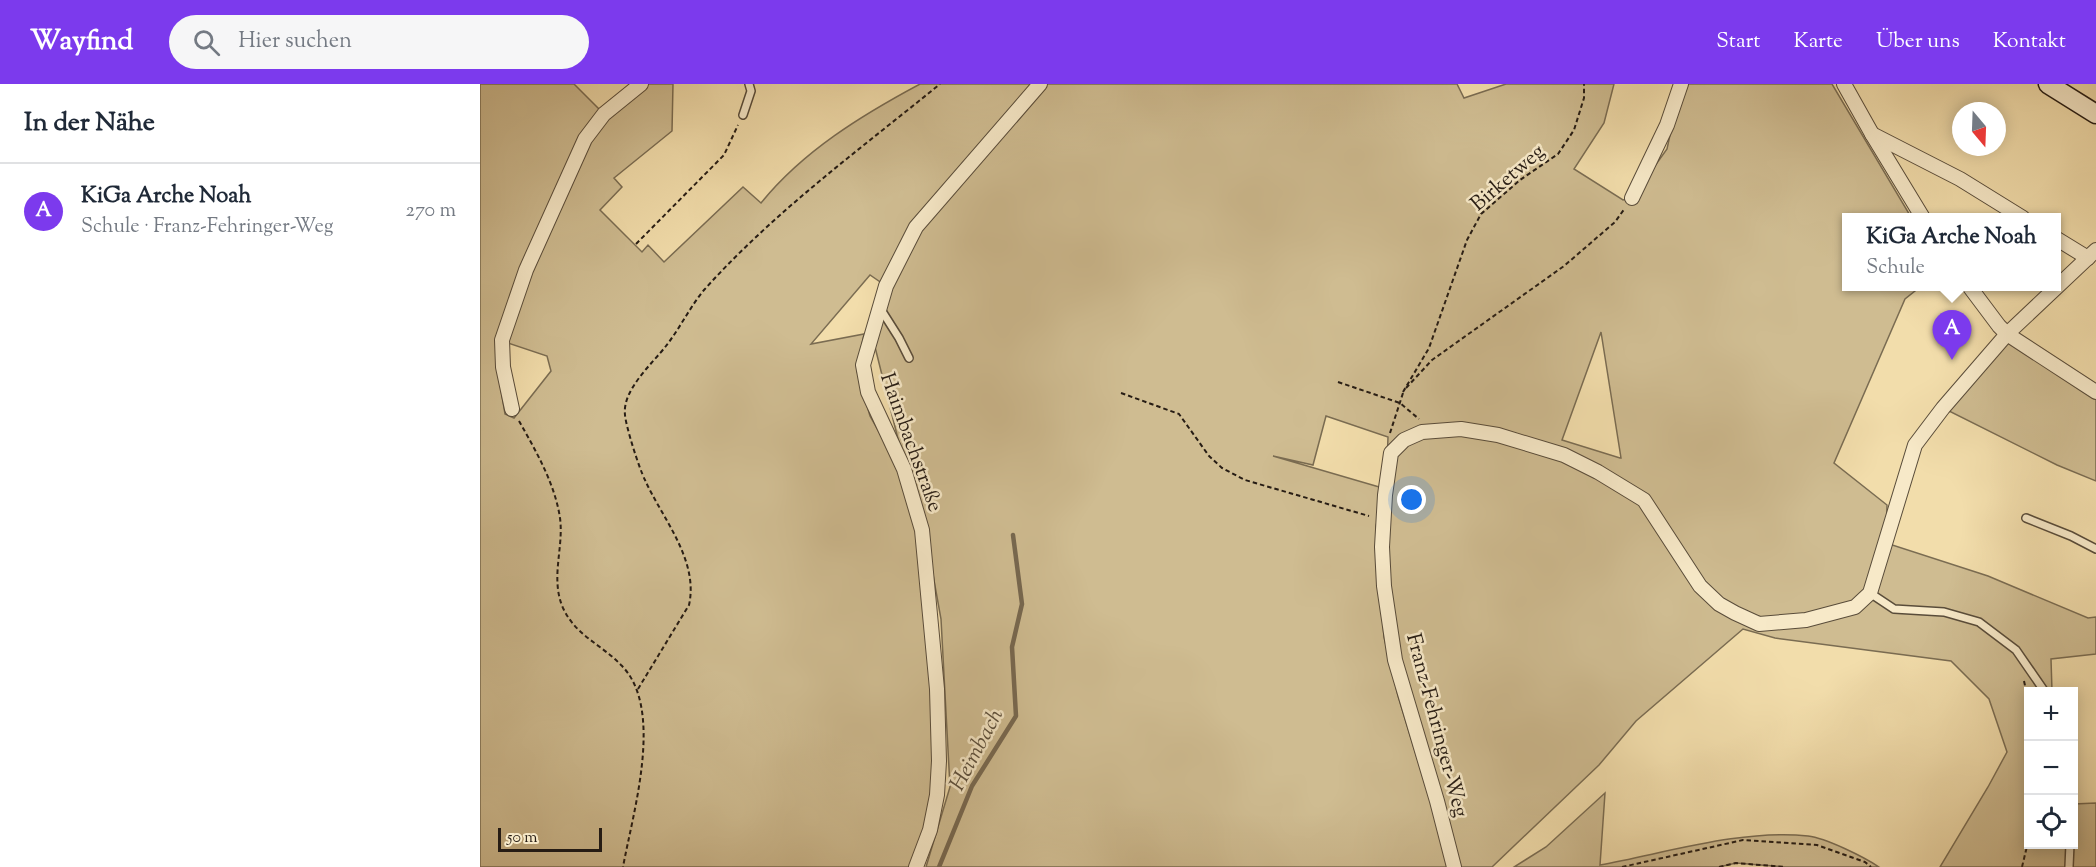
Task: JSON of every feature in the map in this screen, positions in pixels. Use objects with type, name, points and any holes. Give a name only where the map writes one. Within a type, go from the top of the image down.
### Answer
[{"type":"main road","points":[[2048,84],[2096,114]]},
{"type":"street","points":[[512,409],[506,385],[502,340],[526,270],[585,139],[604,114],[640,84]]},
{"type":"street","name":"Haimbachstraße","points":[[916,867],[930,830],[937,795],[939,761],[937,689],[922,530],[904,469],[868,392],[863,365],[886,286],[916,227],[1040,84]]},
{"type":"street","points":[[1632,198],[1667,125],[1681,84]]},
{"type":"street","points":[[1844,84],[1920,213]]},
{"type":"street","points":[[1872,134],[1960,179],[2015,213]]},
{"type":"street","points":[[2061,241],[2092,254],[2061,283]]},
{"type":"street","points":[[1973,291],[2007,334],[2096,392]]},
{"type":"street","points":[[1391,453],[1404,440],[1422,432],[1461,429],[1498,435],[1564,455],[1598,471],[1644,500],[1700,586],[1719,604],[1759,624],[1806,620],[1855,607],[1870,593],[1914,446],[1943,408],[2007,334],[2053,291]]},
{"type":"street","name":"Franz-Fehringer-Weg","points":[[1391,453],[1382,547],[1384,586],[1395,660],[1454,867]]},
{"type":"lane","points":[[743,115],[751,91],[749,84]]},
{"type":"lane","points":[[880,308],[909,357]]},
{"type":"lane","points":[[2026,518],[2096,549]]},
{"type":"lane","points":[[1870,593],[1894,609],[1944,612],[1979,622],[2016,650],[2042,687]]},
{"type":"lane","points":[[2069,867],[2070,849]]},
{"type":"path","points":[[638,689],[689,605],[692,592],[691,577],[673,529],[644,479],[625,413],[629,395],[676,333],[702,292],[761,230],[940,84]]},
{"type":"path","name":"Birketweg","points":[[1403,392],[1429,348],[1467,240],[1481,214],[1520,180],[1558,154],[1574,130],[1584,98],[1584,84]]},
{"type":"path","points":[[636,244],[724,155],[743,115]]},
{"type":"path","points":[[1391,453],[1389,437],[1403,392],[1432,360],[1564,266],[1615,222],[1632,198]]},
{"type":"path","points":[[1338,382],[1400,403],[1434,431]]},
{"type":"path","points":[[1121,393],[1179,414],[1209,456],[1222,468],[1245,480],[1384,520]]},
{"type":"path","points":[[512,409],[534,448],[554,492],[560,519],[556,582],[563,608],[578,632],[622,665],[638,689],[643,711],[644,752],[623,867]]},
{"type":"path","points":[[1622,867],[1743,840],[1818,845],[1865,862],[1871,867]]},
{"type":"path","points":[[2022,867],[2026,849]]},
{"type":"path","points":[[1719,867],[1736,863],[1785,867]]},
{"type":"shaded area","points":[[480,84],[574,84],[604,114],[641,84],[673,84],[672,131],[614,178],[622,187],[600,210],[642,252],[648,245],[664,262],[743,187],[761,203],[795,167],[834,136],[920,84],[1457,84],[1464,98],[1506,84],[1614,84],[1604,123],[1574,169],[1623,200],[1632,198],[1667,149],[1681,84],[1832,84],[1909,213],[1842,213],[1842,291],[1915,291],[1905,299],[1834,463],[1887,505],[1886,543],[1988,576],[2088,618],[2096,617],[2096,654],[2051,659],[2052,687],[2024,687],[2024,849],[2078,849],[2078,804],[2096,803],[2096,867],[1940,867],[2007,752],[1989,699],[1951,661],[1775,638],[1743,629],[1636,721],[1599,765],[1492,867],[1459,867],[1417,726],[1391,614],[1385,492],[1376,526],[1384,637],[1398,696],[1449,867],[926,867],[950,787],[941,619],[923,519],[899,443],[872,335],[886,286],[870,275],[811,344],[864,334],[857,371],[870,416],[906,480],[919,536],[936,685],[935,787],[914,867],[480,867]],"holes":[[[1601,332],[1621,458],[1562,440]],[[502,341],[547,356],[551,371],[514,418],[505,414],[500,384]],[[1326,416],[1388,437],[1386,489],[1273,456],[1313,465]]]},
{"type":"shaded area","points":[[2007,334],[2096,392],[2096,481],[2057,465],[1943,408]]},
{"type":"shaded area","points":[[1605,793],[1600,865],[1704,843],[1783,835],[1808,836],[1825,840],[1879,867],[1785,867],[1736,863],[1719,867],[1514,867],[1546,847]]},
{"type":"waterway","name":"Heimbach","points":[[939,867],[972,786],[1016,716],[1012,647],[1022,604],[1013,535]]},
{"type":"place","name":"KiGa Arche Noah","points":[[1952,360]]}]
